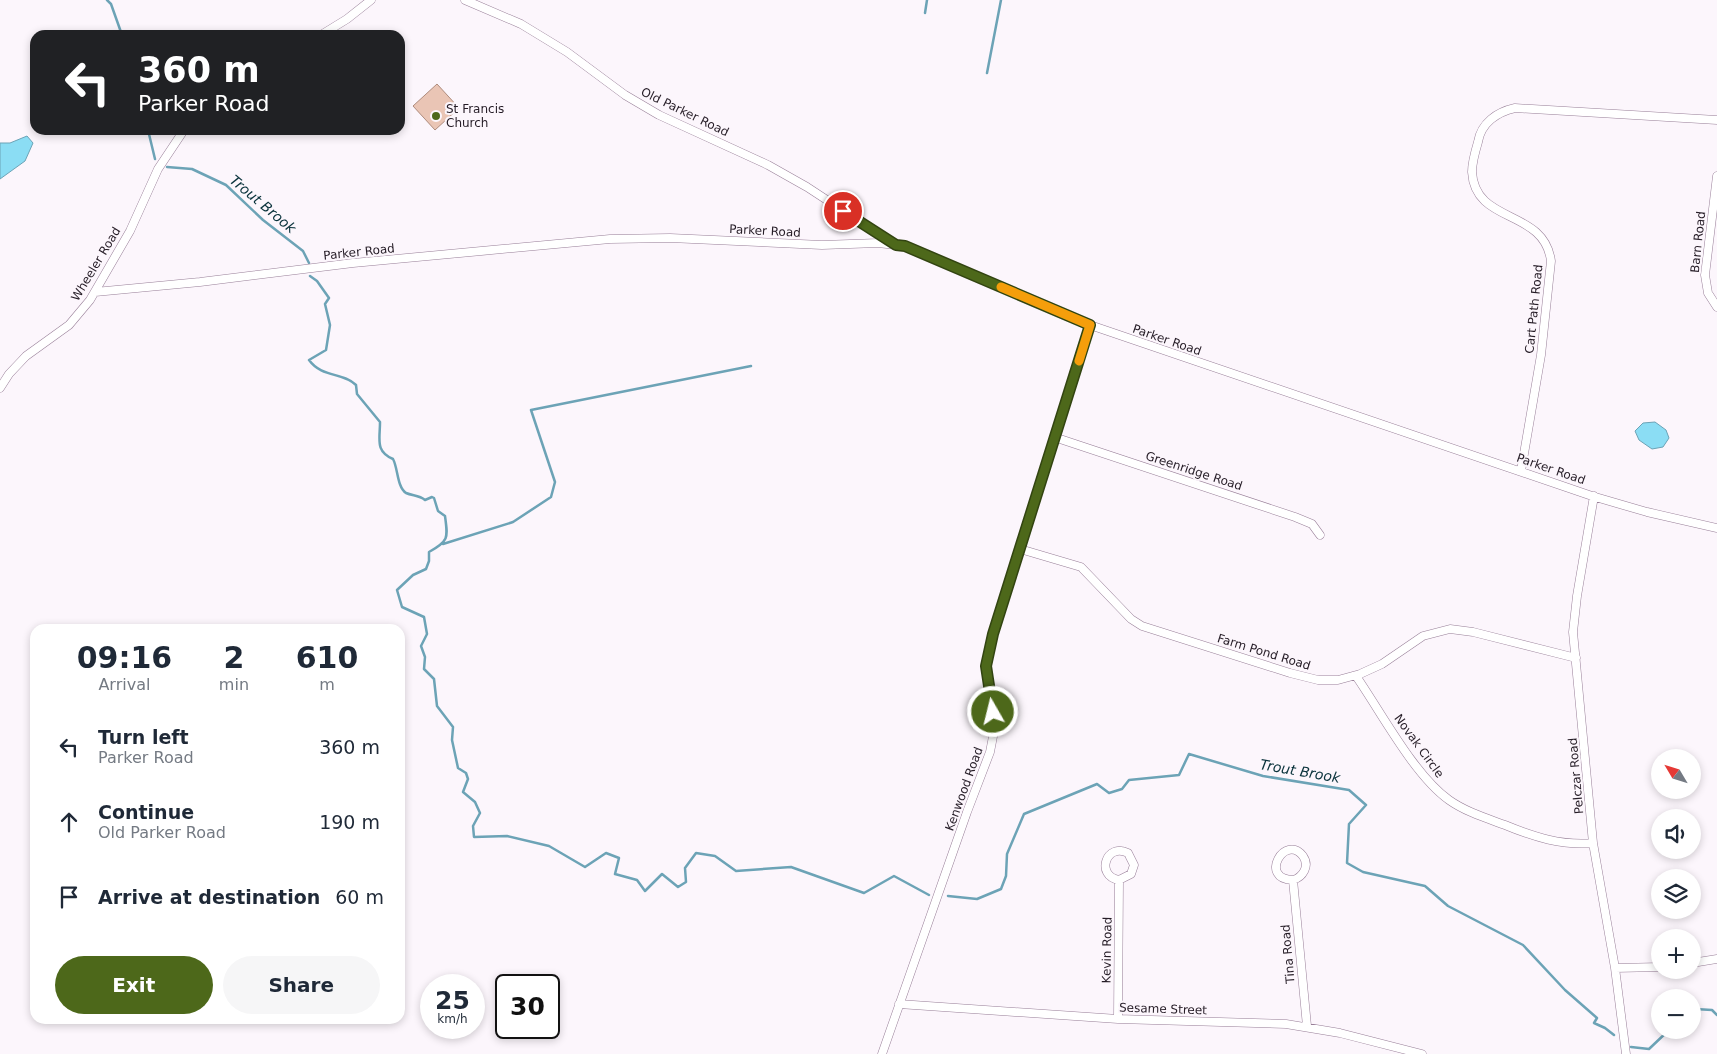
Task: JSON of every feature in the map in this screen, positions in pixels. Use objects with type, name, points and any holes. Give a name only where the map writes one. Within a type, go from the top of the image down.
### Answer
[{"type":"street","points":[[330,30],[371,0]]},
{"type":"street","name":"Old Parker Road","points":[[465,0],[522,24],[567,52],[625,95],[658,114],[768,164],[896,245]]},
{"type":"street","name":"Cart Path Road","points":[[1521,470],[1541,355],[1551,261],[1548,247],[1536,231],[1492,207],[1478,192],[1472,171],[1481,131],[1495,116],[1515,108],[1717,120]]},
{"type":"street","name":"Wheeler Road","points":[[0,388],[9,374],[26,356],[69,325],[95,292],[130,231],[158,169],[181,135]]},
{"type":"street","name":"Barn Road","points":[[1717,176],[1705,275],[1708,293],[1717,307]]},
{"type":"street","name":"Parker Road","points":[[95,292],[191,283],[363,262],[610,239],[670,238],[822,245],[878,243],[905,246],[1090,325],[1594,496],[1647,512],[1717,528]]},
{"type":"street","name":"Kenwood Road","points":[[882,1054],[990,752],[995,726],[986,666],[993,634],[1090,325]]},
{"type":"street","name":"Greenridge Road","points":[[1054,437],[1295,517],[1312,524],[1320,535]]},
{"type":"street","name":"Pelczar Road","points":[[1594,496],[1574,621],[1576,658],[1593,843],[1615,968],[1626,1054]]},
{"type":"street","name":"Farm Pond Road","points":[[1020,548],[1081,567],[1131,620],[1142,626],[1308,678],[1338,680],[1356,676],[1382,664],[1424,636],[1450,629],[1481,634],[1576,658]]},
{"type":"street","name":"Novak Circle","points":[[1356,676],[1415,764],[1430,783],[1449,800],[1468,811],[1540,838],[1563,843],[1593,843]]},
{"type":"street","points":[[1287,851],[1297,852],[1306,862],[1302,876],[1293,880],[1283,878],[1277,871],[1276,866],[1279,856],[1287,851]]},
{"type":"street","name":"Kevin Road","points":[[1118,1019],[1119,880]]},
{"type":"street","name":"Tina Road","points":[[1293,880],[1307,1026]]},
{"type":"street","points":[[1701,962],[1717,959]]},
{"type":"street","points":[[1615,968],[1651,967]]},
{"type":"street","name":"Sesame Street","points":[[899,1004],[1118,1019],[1307,1026],[1422,1054]]},
{"type":"water","points":[[27,136],[33,143],[25,161],[0,179],[0,143],[10,143]]},
{"type":"water","points":[[1655,422],[1666,430],[1669,438],[1663,447],[1652,449],[1639,440],[1635,431],[1643,423]]},
{"type":"building","name":"St Francis Church","points":[[437,84],[459,108],[435,130],[413,106]]},
{"type":"waterway","name":"Trout Brook","points":[[107,0],[111,4],[120,30]]},
{"type":"waterway","points":[[925,13],[927,0]]},
{"type":"waterway","points":[[987,73],[1001,0]]},
{"type":"waterway","name":"Trout Brook","points":[[149,135],[155,159]]},
{"type":"waterway","name":"Trout Brook","points":[[167,167],[192,169],[226,185],[263,220],[303,251],[309,263]]},
{"type":"waterway","name":"Trout Brook","points":[[310,276],[317,281],[329,298],[325,304],[330,325],[326,350],[309,360],[320,370],[345,378],[356,385],[357,394],[380,422],[379,440],[381,449],[387,456],[393,459],[403,490],[425,500],[434,498],[438,511],[445,516],[447,534],[444,542],[429,552],[429,561],[426,569],[413,575],[397,590],[402,607],[424,617],[427,634],[421,646],[425,657],[424,669],[434,679],[437,706],[453,727],[452,740],[458,768],[466,773],[468,779],[463,792],[475,802],[480,813],[473,826],[474,837],[507,836],[549,846],[585,867],[606,853],[619,858],[615,874],[637,880],[645,891],[662,874],[678,887],[686,882],[685,868],[696,853],[715,856],[736,871],[791,867],[864,893],[894,876],[929,895]]},
{"type":"waterway","points":[[443,544],[513,522],[551,497],[555,482],[531,410],[751,366]]},
{"type":"waterway","name":"Trout Brook","points":[[948,896],[977,899],[1001,889],[1006,876],[1007,854],[1024,814],[1097,784],[1109,793],[1122,789],[1129,780],[1179,775],[1189,754],[1263,776],[1349,790],[1366,805],[1349,824],[1347,863],[1363,872],[1425,886],[1448,906],[1523,945],[1565,990],[1597,1018],[1594,1023],[1614,1035]]},
{"type":"waterway","name":"Trout Brook","points":[[1701,1009],[1712,1010],[1717,1015]]},
{"type":"waterway","name":"Trout Brook","points":[[1631,1047],[1649,1049],[1660,1039]]},
{"type":"slow traffic","points":[[1001,287],[1090,325],[1079,361]]},
{"type":"place","name":"St Francis Church","points":[[436,116]]},
{"type":"route","points":[[843,211],[896,245],[905,246],[1090,325],[993,634],[986,666],[993,712]]}]
